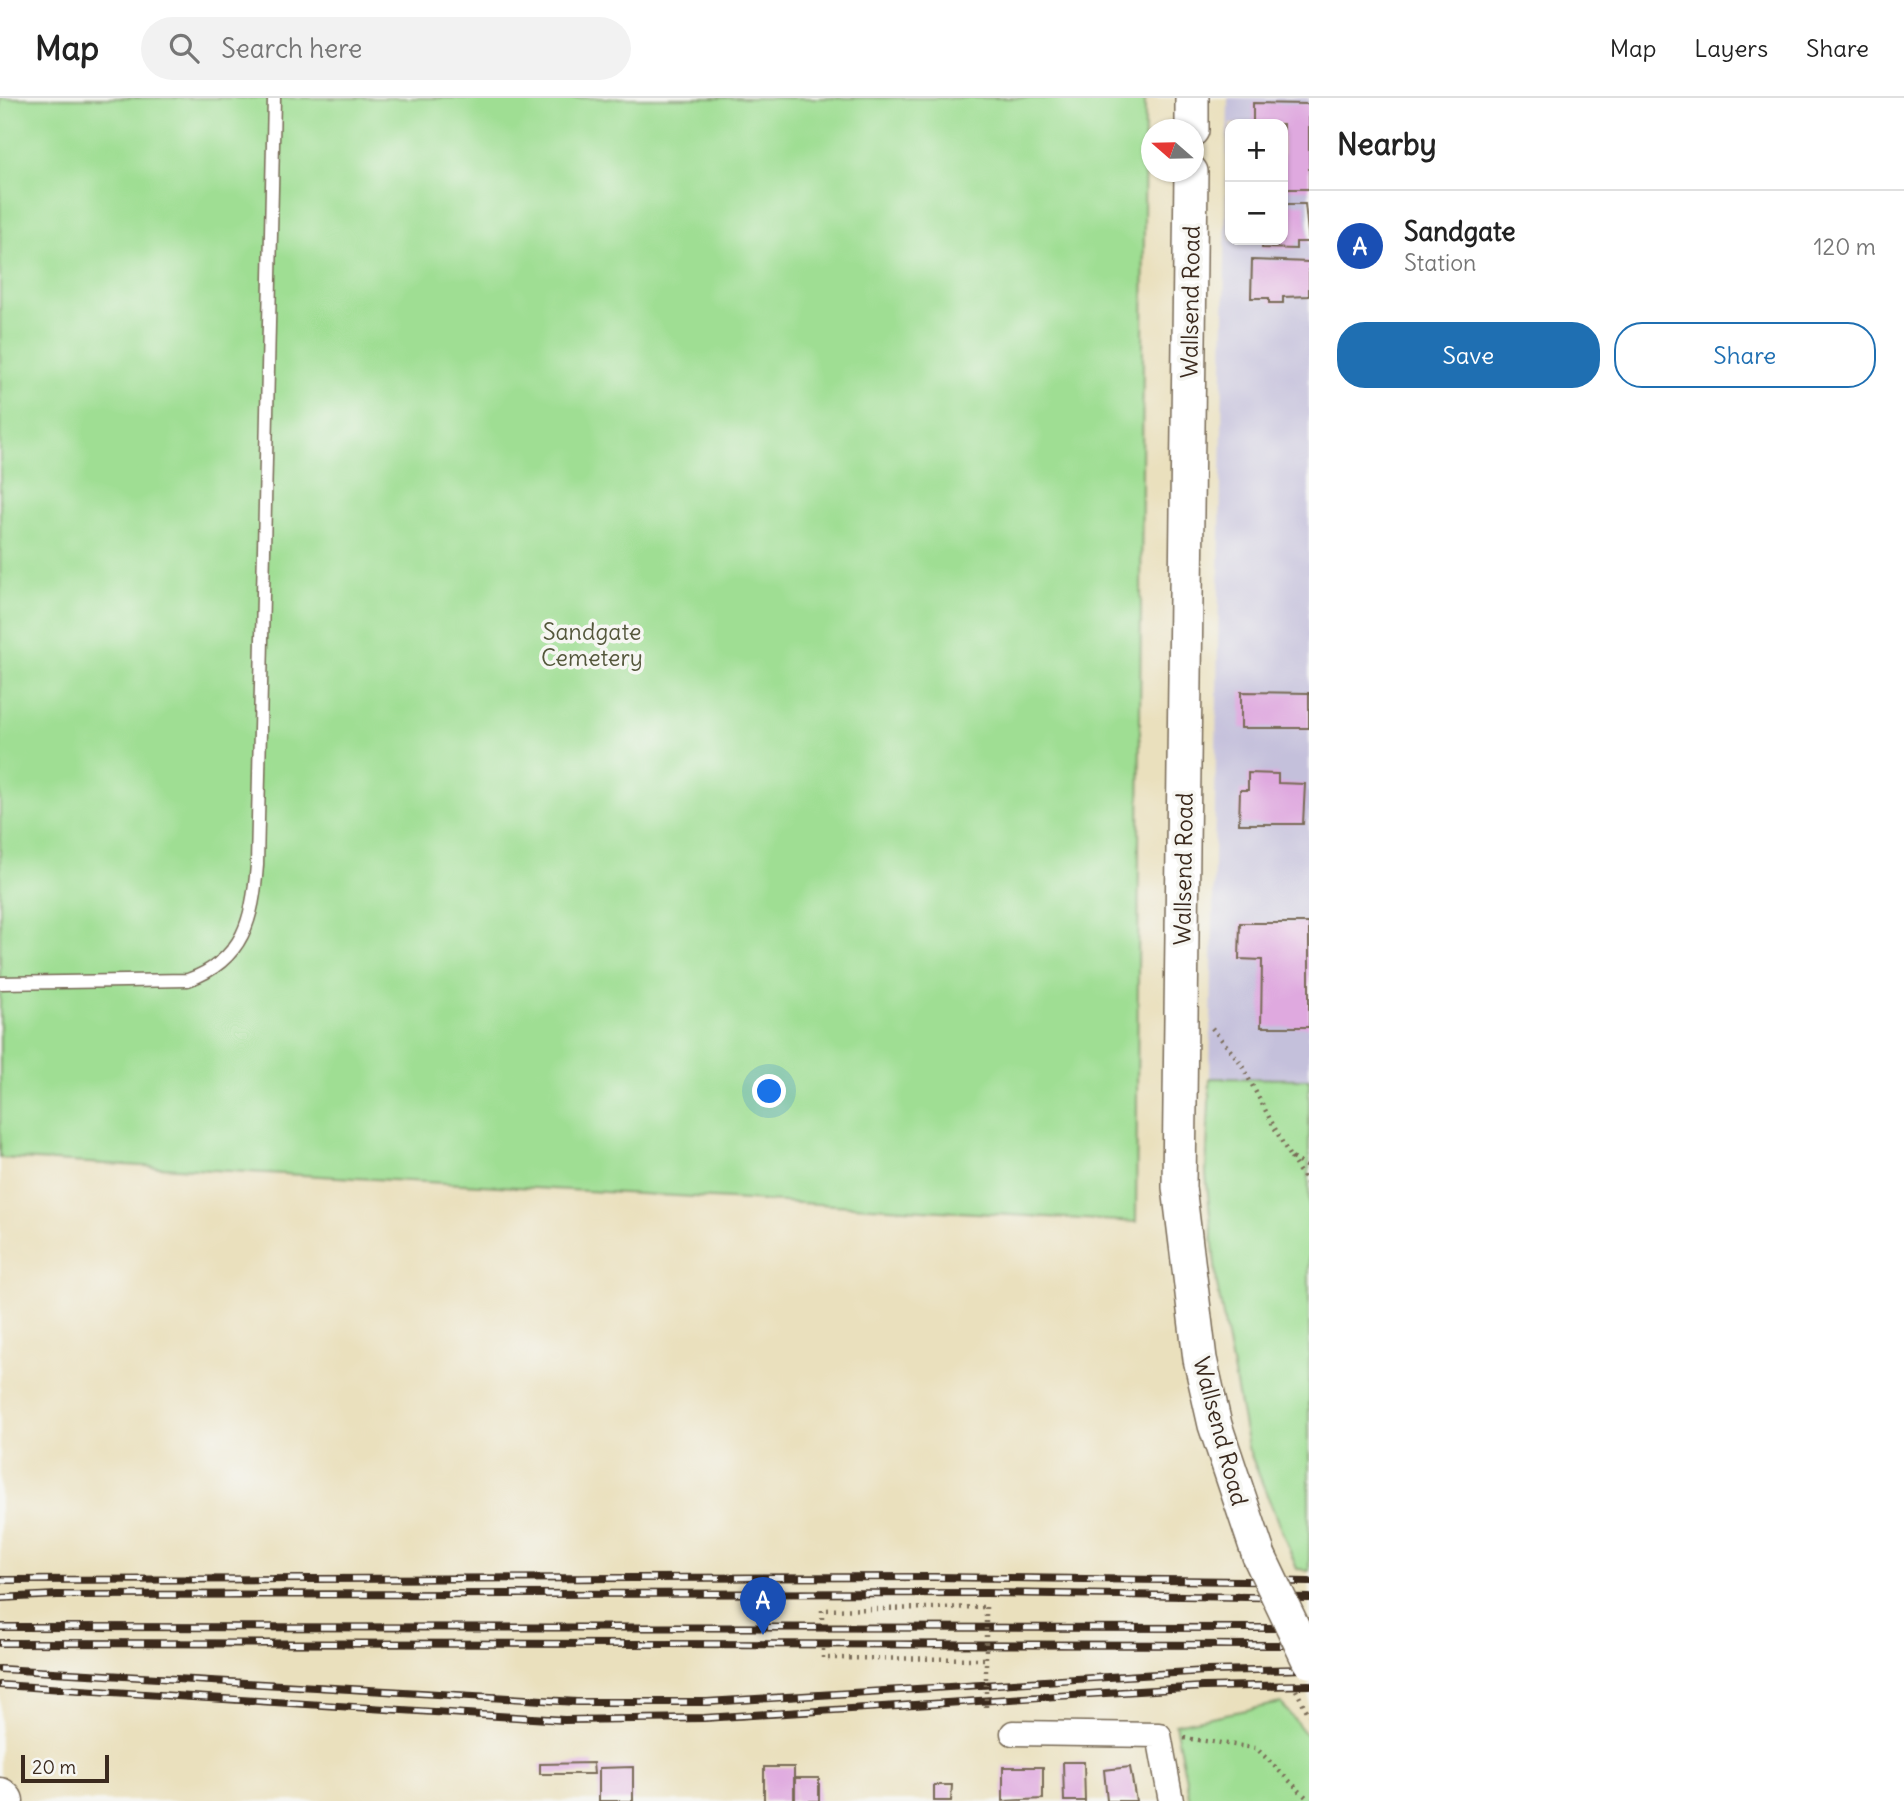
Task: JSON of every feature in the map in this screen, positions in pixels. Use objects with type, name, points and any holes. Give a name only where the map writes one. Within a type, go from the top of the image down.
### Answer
[{"type":"highway","points":[[0,1797],[4,1801]]},
{"type":"main road","points":[[1192,98],[1192,119]]},
{"type":"main road","name":"Wallsend Road","points":[[1191,182],[1179,1187],[1188,1281],[1200,1359],[1215,1425],[1258,1556],[1309,1661]]},
{"type":"street","points":[[1013,1733],[1159,1735],[1171,1801]]},
{"type":"lane","points":[[0,983],[188,980],[209,973],[225,960],[249,922],[257,864],[274,98]]},
{"type":"path","points":[[1182,992],[1240,1062],[1290,1157],[1309,1187]]},
{"type":"path","points":[[1290,1157],[1309,1168]]},
{"type":"path","points":[[822,1619],[821,1610],[986,1607],[986,1711]]},
{"type":"path","points":[[823,1649],[823,1658],[986,1659]]},
{"type":"path","points":[[1159,1735],[1256,1748],[1309,1800]]},
{"type":"shaded area","points":[[1228,98],[1309,98],[1309,1079],[1210,1078],[1225,245],[1288,245],[1288,119],[1228,119]]},
{"type":"green space","name":"Sandgate Cemetery","points":[[0,98],[1145,98],[1145,119],[1141,119],[1141,182],[1144,182],[1136,1222],[0,1158]]},
{"type":"green space","points":[[1210,1078],[1309,1079],[1309,1570],[1297,1569],[1248,1448],[1217,1285],[1206,1174]]},
{"type":"green space","points":[[1281,1703],[1309,1738],[1309,1801],[1190,1801],[1175,1724]]},
{"type":"building","points":[[1253,103],[1309,104],[1309,189],[1288,189],[1288,119],[1253,119]]},
{"type":"building","points":[[1288,204],[1305,204],[1309,242],[1296,242],[1296,249],[1262,248],[1262,245],[1288,245]]},
{"type":"building","points":[[1252,260],[1309,262],[1309,296],[1283,297],[1283,303],[1269,303],[1269,298],[1251,298]]},
{"type":"building","points":[[1241,692],[1309,693],[1309,728],[1241,728]]},
{"type":"building","points":[[1248,773],[1278,774],[1278,783],[1305,784],[1303,824],[1239,824],[1240,790],[1248,790]]},
{"type":"building","points":[[1240,923],[1309,923],[1309,1027],[1261,1027],[1262,960],[1239,959]]},
{"type":"building","points":[[1063,1762],[1084,1762],[1085,1801],[1064,1801]]},
{"type":"building","points":[[593,1763],[594,1774],[540,1774],[540,1764]]},
{"type":"building","points":[[633,1767],[633,1801],[599,1801],[599,1768]]},
{"type":"building","points":[[764,1767],[794,1767],[794,1801],[764,1801]]},
{"type":"building","points":[[1003,1767],[1043,1767],[1043,1799],[1003,1801]]},
{"type":"building","points":[[1130,1767],[1136,1801],[1107,1801],[1104,1770]]},
{"type":"building","points":[[795,1778],[819,1778],[819,1801],[795,1801]]},
{"type":"building","points":[[934,1785],[952,1785],[951,1801],[934,1801]]},
{"type":"railway","points":[[0,1580],[934,1577],[1309,1582]]},
{"type":"railway","points":[[0,1598],[57,1595],[986,1593],[1309,1598]]},
{"type":"railway","points":[[0,1627],[1309,1628]]},
{"type":"railway","points":[[0,1643],[1309,1645]]},
{"type":"railway","points":[[0,1669],[577,1702],[707,1702],[1206,1671],[1309,1669]]},
{"type":"railway","points":[[0,1685],[564,1720],[704,1718],[1203,1687],[1309,1685]]},
{"type":"place","name":"Sandgate","points":[[763,1635]]}]
